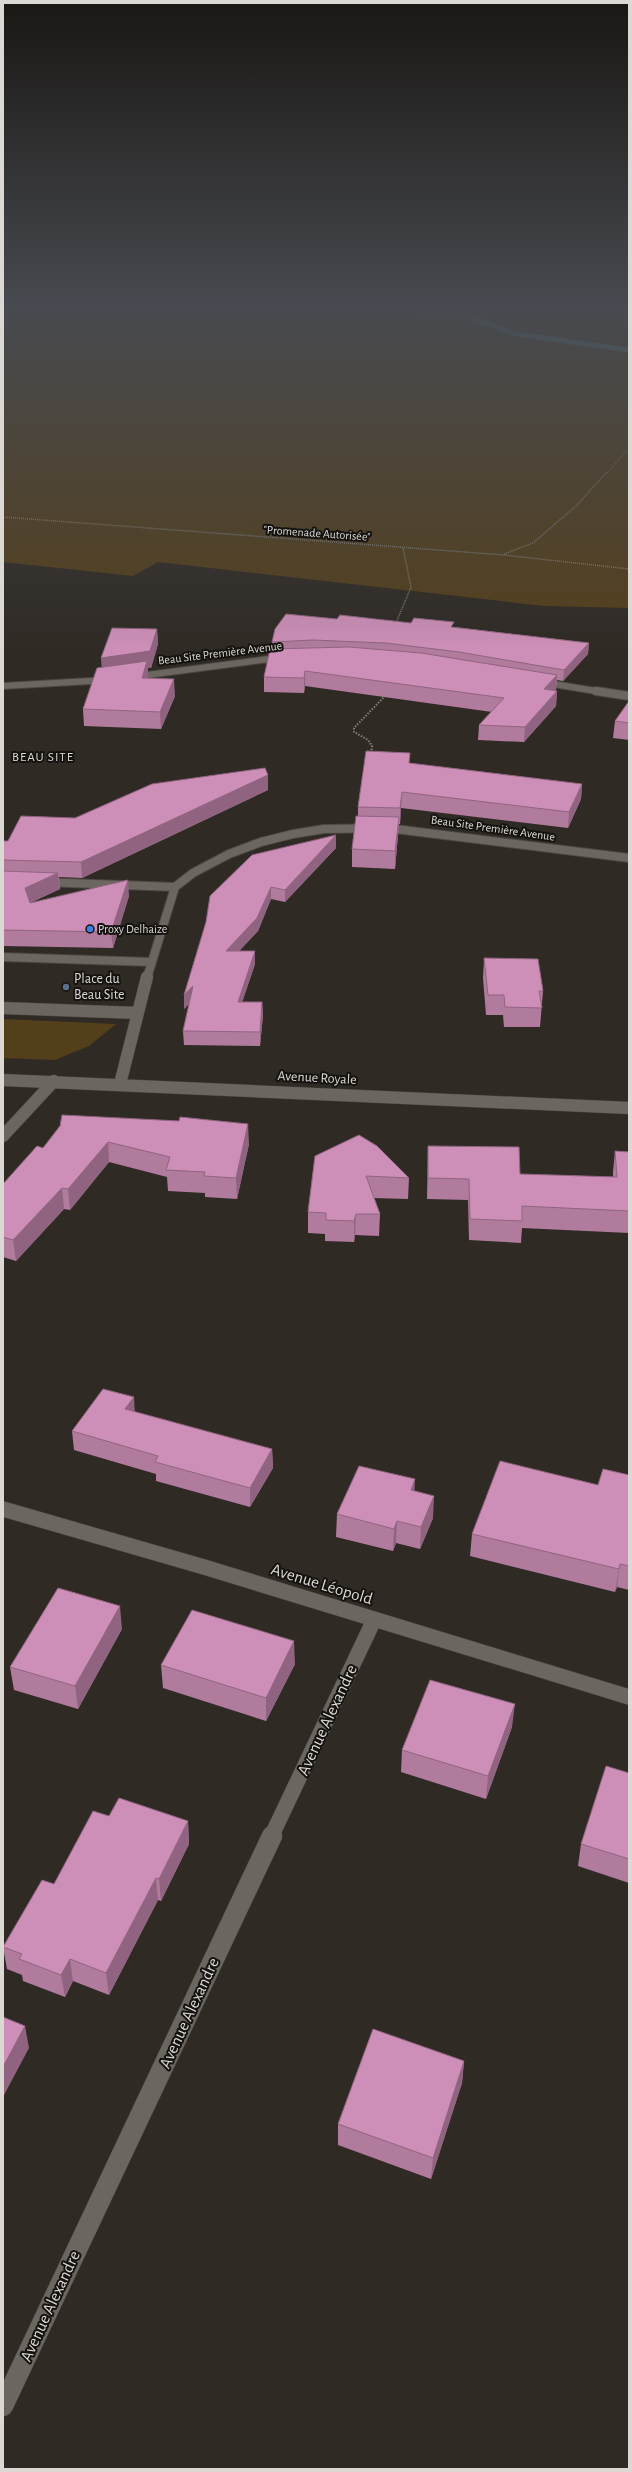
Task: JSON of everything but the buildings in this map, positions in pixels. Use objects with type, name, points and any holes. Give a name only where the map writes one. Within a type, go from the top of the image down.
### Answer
[{"type":"street","name":"Beau Site Première Avenue","points":[[3,686],[76,683],[268,658],[290,657]]},
{"type":"street","points":[[535,681],[629,696]]},
{"type":"street","name":"Beau Site Première Avenue","points":[[175,887],[182,880],[218,859],[254,844],[302,832],[338,827],[383,827],[414,830],[629,858]]},
{"type":"street","points":[[34,882],[175,887],[151,962],[120,1084]]},
{"type":"street","points":[[3,957],[151,962]]},
{"type":"street","points":[[3,1008],[138,1013]]},
{"type":"street","name":"Avenue Royale","points":[[3,1080],[54,1081],[629,1108]]},
{"type":"street","points":[[3,1136],[54,1081]]},
{"type":"street","name":"Avenue Léopold","points":[[3,1509],[629,1697]]},
{"type":"street","name":"Avenue Alexandre","points":[[3,2406],[374,1620]]},
{"type":"path","points":[[504,555],[533,543],[576,506],[629,448]]},
{"type":"path","name":"\"Promenade Autorisée\"","points":[[3,517],[504,555],[629,569]]},
{"type":"path","points":[[394,626],[398,620],[411,587],[403,548]]},
{"type":"path","points":[[370,761],[372,746],[368,740],[354,732],[354,728],[386,695]]},
{"type":"shaded area","points":[[3,419],[629,419],[629,608],[544,606],[158,562],[133,576],[3,562]]},
{"type":"shaded area","points":[[3,1019],[116,1024],[89,1046],[55,1060],[3,1058]]},
{"type":"place","name":"Proxy Delhaize","points":[[90,929]]},
{"type":"place","name":"Place du Beau Site","points":[[66,987]]},
{"type":"district","name":"BEAU SITE","points":[[43,757]]}]
